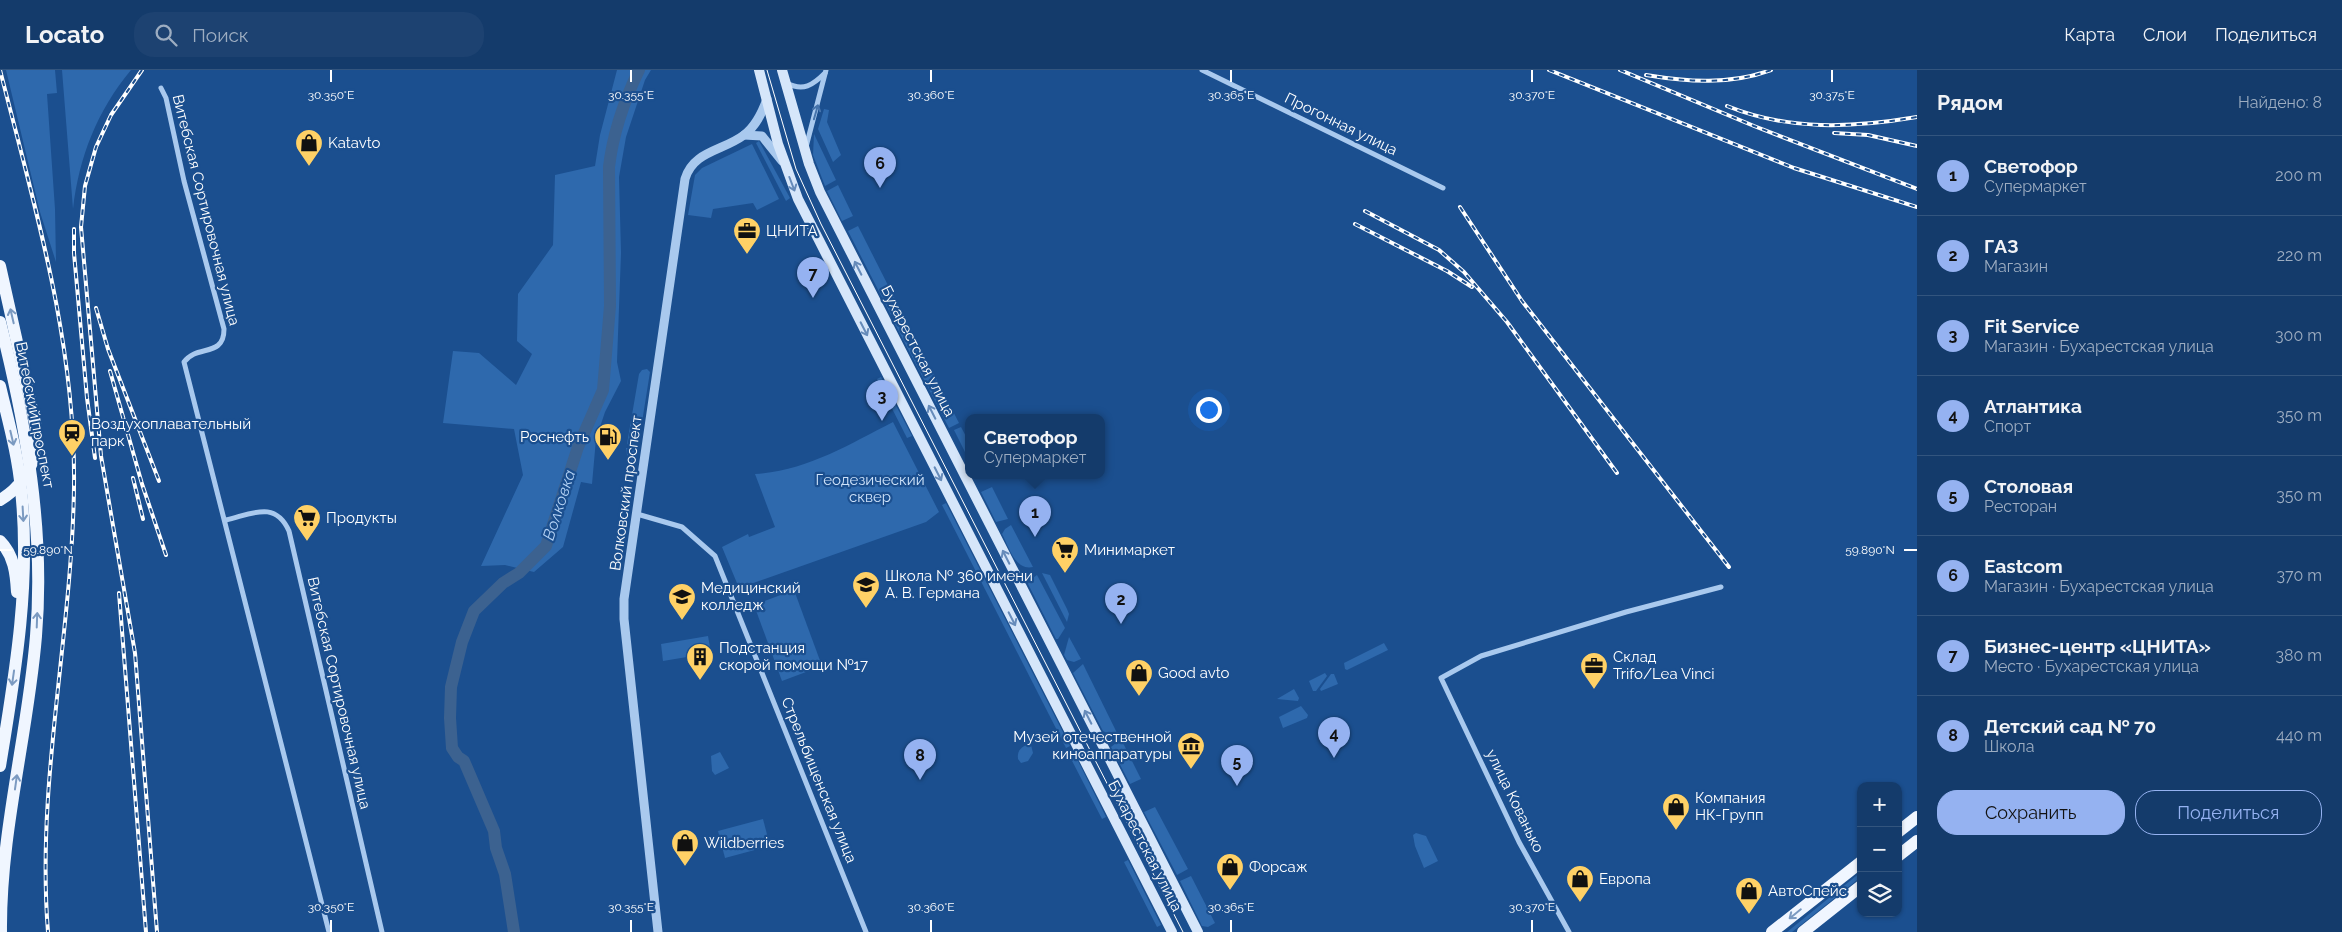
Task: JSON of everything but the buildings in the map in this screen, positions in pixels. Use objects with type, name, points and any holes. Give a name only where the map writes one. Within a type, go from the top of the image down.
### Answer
[{"type":"main road","name":"Бухарестская улица","points":[[759,70],[784,162],[798,199],[1172,932]]},
{"type":"main road","name":"Бухарестская улица","points":[[782,70],[805,151],[820,192],[965,476]]},
{"type":"main road","points":[[0,266],[36,427],[34,457],[26,478],[17,488],[0,500]]},
{"type":"main road","name":"Витебский проспект","points":[[0,322],[26,437],[36,509],[38,568],[33,664],[1,874],[1,932]]},
{"type":"main road","name":"Витебский проспект","points":[[0,386],[16,457],[22,496],[25,571],[20,630],[0,766]]},
{"type":"main road","name":"Бухарестская улица","points":[[966,479],[1198,932]]},
{"type":"main road","points":[[0,541],[9,554],[14,567],[20,630]]},
{"type":"main road","points":[[1902,829],[1917,817]]},
{"type":"main road","points":[[1902,853],[1917,841]]},
{"type":"main road","points":[[1772,932],[1857,865]]},
{"type":"main road","points":[[1803,932],[1857,889]]},
{"type":"street","name":"Прогонная улица","points":[[1202,70],[1443,188]]},
{"type":"street","points":[[785,81],[794,86],[804,87],[816,82],[826,71]]},
{"type":"street","points":[[805,151],[826,71]]},
{"type":"street","name":"Витебская Сортировочная улица","points":[[161,88],[166,98],[184,181],[224,329],[224,337],[217,346],[195,354],[184,362],[226,520],[329,932]]},
{"type":"street","name":"Волковский проспект","points":[[658,932],[624,608],[636,514],[685,179],[690,167],[698,159],[744,135],[761,116],[766,99]]},
{"type":"street","points":[[744,135],[762,136],[784,162]]},
{"type":"street","name":"Витебская Сортировочная улица","points":[[226,520],[264,511],[271,512],[281,517],[289,531],[382,932]]},
{"type":"street","name":"Стрельбищенская улица","points":[[636,514],[682,527],[715,556],[866,932]]},
{"type":"street","name":"улица Кованько","points":[[1569,932],[1519,842],[1441,678],[1481,656],[1626,612],[1721,587]]},
{"type":"green space","points":[[6,70],[55,70],[57,93],[47,94],[55,209],[56,262],[40,212]]},
{"type":"green space","points":[[62,70],[131,70],[99,118],[85,153],[73,209]]},
{"type":"green space","points":[[617,70],[651,70],[645,80],[626,137],[619,177],[621,253],[617,362],[621,381],[605,412],[596,439],[592,484],[581,482],[563,547],[534,572],[505,565],[481,566],[523,475],[514,429],[443,423],[453,351],[479,353],[516,385],[532,354],[517,341],[518,294],[553,245],[555,175],[595,166],[600,135]]},
{"type":"green space","points":[[824,109],[829,110],[827,122],[841,155],[833,162],[818,129]]},
{"type":"green space","points":[[814,134],[836,180],[825,186],[813,155]]},
{"type":"green space","points":[[759,141],[790,198],[786,201],[756,143]]},
{"type":"green space","points":[[752,144],[779,199],[757,210],[753,203],[713,209],[711,218],[688,215],[695,175],[702,168]]},
{"type":"green space","points":[[838,185],[853,216],[842,221],[827,191]]},
{"type":"green space","points":[[858,226],[900,309],[891,315],[848,231]]},
{"type":"green space","points":[[905,318],[959,423],[949,428],[895,324]]},
{"type":"green space","points":[[647,369],[650,372],[635,466],[628,461],[626,448],[629,448],[627,444],[639,374],[642,370]]},
{"type":"green space","points":[[881,377],[912,436],[907,438],[877,379]]},
{"type":"green space","name":"Геодезический сквер","points":[[893,422],[939,512],[926,522],[739,588],[722,547],[748,534],[749,537],[775,527],[755,474],[792,468],[826,456]]},
{"type":"green space","points":[[961,427],[965,434],[965,452],[954,430]]},
{"type":"green space","points":[[992,487],[1008,519],[996,522],[981,492]]},
{"type":"green space","points":[[946,503],[1070,746],[1066,748],[942,505]]},
{"type":"green space","points":[[1011,525],[1033,567],[1022,565],[1013,557],[1002,534]]},
{"type":"green space","points":[[1042,573],[1050,575],[1069,614],[1067,622]]},
{"type":"green space","points":[[1037,575],[1065,628],[1058,639],[1056,639],[1028,584]]},
{"type":"green space","points":[[794,590],[822,666],[782,681],[754,605]]},
{"type":"green space","points":[[708,636],[711,653],[663,661],[661,644]]},
{"type":"green space","points":[[1069,637],[1081,659],[1074,662],[1067,660],[1064,655]]},
{"type":"green space","points":[[1384,643],[1388,650],[1347,670],[1345,669],[1344,663]]},
{"type":"green space","points":[[1083,664],[1117,733],[1109,734],[1103,731],[1073,673]]},
{"type":"green space","points":[[1325,673],[1327,676],[1316,691],[1313,691],[1309,681]]},
{"type":"green space","points":[[1331,674],[1334,674],[1338,684],[1321,691],[1320,689]]},
{"type":"green space","points":[[1294,689],[1299,698],[1298,701],[1277,699]]},
{"type":"green space","points":[[1301,706],[1308,715],[1307,718],[1283,728],[1279,717]]},
{"type":"green space","points":[[1121,739],[1141,779],[1130,784],[1111,747]]},
{"type":"green space","points":[[1026,745],[1031,745],[1033,753],[1028,761],[1021,763],[1018,759],[1019,752]]},
{"type":"green space","points":[[720,752],[729,768],[715,775],[712,771],[711,756]]},
{"type":"green space","points":[[1074,753],[1106,817],[1102,819],[1069,755]]},
{"type":"green space","points":[[1155,807],[1188,869],[1177,875],[1144,812]]},
{"type":"green space","points":[[763,819],[770,846],[725,858],[718,831]]},
{"type":"green space","points":[[1416,833],[1426,836],[1438,861],[1424,868],[1415,846],[1413,835]]},
{"type":"green space","points":[[1128,860],[1161,925],[1157,927],[1124,862]]},
{"type":"green space","points":[[1857,875],[1857,880],[1792,932],[1787,932]]},
{"type":"green space","points":[[1191,876],[1215,923],[1208,927],[1202,926],[1180,881]]},
{"type":"waterway","name":"Волковка","points":[[514,932],[505,874],[496,848],[494,831],[464,761],[458,757],[452,748],[450,718],[451,687],[462,642],[474,611],[503,583],[519,573],[546,546],[578,447],[603,390],[610,306],[609,167],[620,117],[639,70]]},
{"type":"tram line","points":[[767,70],[796,169],[821,224],[1183,932]]},
{"type":"railway","points":[[0,70],[27,173],[51,277],[61,329],[73,434],[72,543],[50,765],[47,820],[48,932]]},
{"type":"railway","points":[[142,70],[111,115],[96,147],[85,186],[81,227],[101,456],[135,653],[157,932]]},
{"type":"railway","points":[[1549,70],[1794,168],[1917,207]]},
{"type":"railway","points":[[1620,70],[1754,126],[1917,189]]},
{"type":"railway","points":[[1646,75],[1709,81],[1740,78],[1771,70]]},
{"type":"railway","points":[[1727,106],[1774,120],[1821,125],[1845,125],[1917,117]]},
{"type":"railway","points":[[1834,133],[1868,135],[1917,146]]},
{"type":"railway","points":[[1460,207],[1522,301],[1729,567]]},
{"type":"railway","points":[[1365,211],[1439,250],[1464,272],[1507,322],[1617,473]]},
{"type":"railway","points":[[1355,224],[1447,271],[1472,287]]},
{"type":"railway","points":[[74,229],[74,253],[87,398],[95,458]]},
{"type":"railway","points":[[96,308],[108,349],[159,481]]},
{"type":"railway","points":[[110,371],[142,484],[166,555]]},
{"type":"railway","points":[[133,478],[143,519]]},
{"type":"railway","points":[[119,593],[146,932]]},
{"type":"place","name":"Katavto","points":[[309,167]]},
{"type":"place","name":"Eastcom","points":[[880,188]]},
{"type":"place","name":"ЦНИТА","points":[[747,255]]},
{"type":"place","name":"Бизнес-центр «ЦНИТА»","points":[[813,298]]},
{"type":"place","name":"Fit Service","points":[[882,421]]},
{"type":"place","name":"Воздухоплавательный парк","points":[[72,457]]},
{"type":"place","name":"Роснефть","points":[[608,461]]},
{"type":"place","name":"Светофор","points":[[1035,537]]},
{"type":"place","name":"Продукты","points":[[307,542]]},
{"type":"place","name":"Минимаркет","points":[[1065,574]]},
{"type":"place","name":"Школа № 360 имени А. В. Германа","points":[[866,609]]},
{"type":"place","name":"Медицинский колледж","points":[[682,621]]},
{"type":"place","name":"ГАЗ","points":[[1121,624]]},
{"type":"place","name":"Подстанция скорой помощи №17","points":[[700,681]]},
{"type":"place","name":"Склад Trifo/Lea Vinci","points":[[1594,690]]},
{"type":"place","name":"Good avto","points":[[1139,697]]},
{"type":"place","name":"Атлантика","points":[[1334,758]]},
{"type":"place","name":"Музей отечественной киноаппаратуры","points":[[1191,770]]},
{"type":"place","name":"Детский сад № 70","points":[[920,780]]},
{"type":"place","name":"Столовая","points":[[1237,786]]},
{"type":"place","name":"Компания НК-Групп","points":[[1676,831]]},
{"type":"place","name":"Wildberries","points":[[685,867]]},
{"type":"place","name":"Форсаж","points":[[1230,891]]},
{"type":"place","name":"Европа","points":[[1580,903]]},
{"type":"place","name":"АвтоСпейс","points":[[1749,915]]}]
